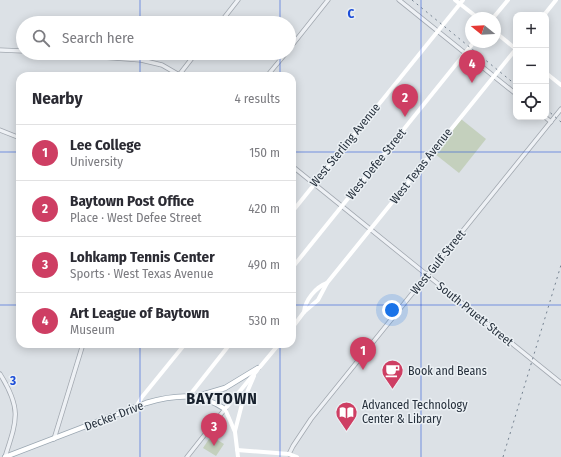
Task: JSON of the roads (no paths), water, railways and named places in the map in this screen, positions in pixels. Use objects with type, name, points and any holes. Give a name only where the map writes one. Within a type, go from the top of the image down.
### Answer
[{"type":"main road","points":[[455,0],[470,12]]},
{"type":"main road","name":"West Sterling Avenue","points":[[296,207],[463,0]]},
{"type":"main road","points":[[498,12],[508,0]]},
{"type":"main road","points":[[546,12],[556,0]]},
{"type":"main road","points":[[501,37],[515,48]]},
{"type":"main road","name":"West Defee Street","points":[[296,263],[470,48]]},
{"type":"main road","name":"West Texas Avenue","points":[[296,322],[304,312],[318,300],[327,283],[513,53]]},
{"type":"main road","points":[[549,75],[561,85]]},
{"type":"main road","name":"West Texas Avenue","points":[[304,312],[305,307],[315,291],[327,283]]},
{"type":"main road","points":[[136,408],[142,397],[182,348]]},
{"type":"main road","points":[[189,396],[227,348]]},
{"type":"main road","points":[[238,457],[234,432],[225,409],[275,348]]},
{"type":"main road","points":[[197,396],[225,388],[258,368]]},
{"type":"main road","points":[[234,432],[242,404],[258,368]]},
{"type":"main road","name":"Decker Drive","points":[[5,457],[146,403],[168,397],[197,396],[218,404],[225,409]]},
{"type":"main road","points":[[237,450],[290,454],[297,457]]},
{"type":"street","points":[[225,16],[238,0]]},
{"type":"street","points":[[296,40],[328,0]]},
{"type":"street","points":[[399,0],[513,92]]},
{"type":"street","points":[[0,50],[16,51]]},
{"type":"street","points":[[141,60],[162,65],[173,72]]},
{"type":"street","points":[[182,72],[191,60]]},
{"type":"street","points":[[270,72],[280,60]]},
{"type":"street","name":"West Gulf Street","points":[[290,454],[293,446],[311,419],[561,110]]},
{"type":"street","points":[[0,130],[16,136]]},
{"type":"street","name":"South Pruett Street","points":[[296,169],[561,383]]},
{"type":"street","points":[[54,439],[82,348]]},
{"type":"street","points":[[0,374],[10,390],[16,413],[15,425],[5,457]]},
{"type":"street","points":[[187,457],[225,409]]},
{"type":"railway","points":[[412,0],[515,84]]},
{"type":"railway","points":[[549,112],[561,122]]},
{"type":"railway","points":[[503,457],[561,265]]},
{"type":"place","name":"Art League of Baytown","points":[[472,83]]},
{"type":"place","name":"Baytown Post Office","points":[[405,117]]},
{"type":"place","name":"Lee College","points":[[363,370]]},
{"type":"place","name":"Book and Beans","points":[[392,390]]},
{"type":"place","name":"Advanced Technology Center & Library","points":[[346,432]]},
{"type":"place","name":"Lohkamp Tennis Center","points":[[214,446]]},
{"type":"district","name":"BAYTOWN","points":[[222,398]]}]
